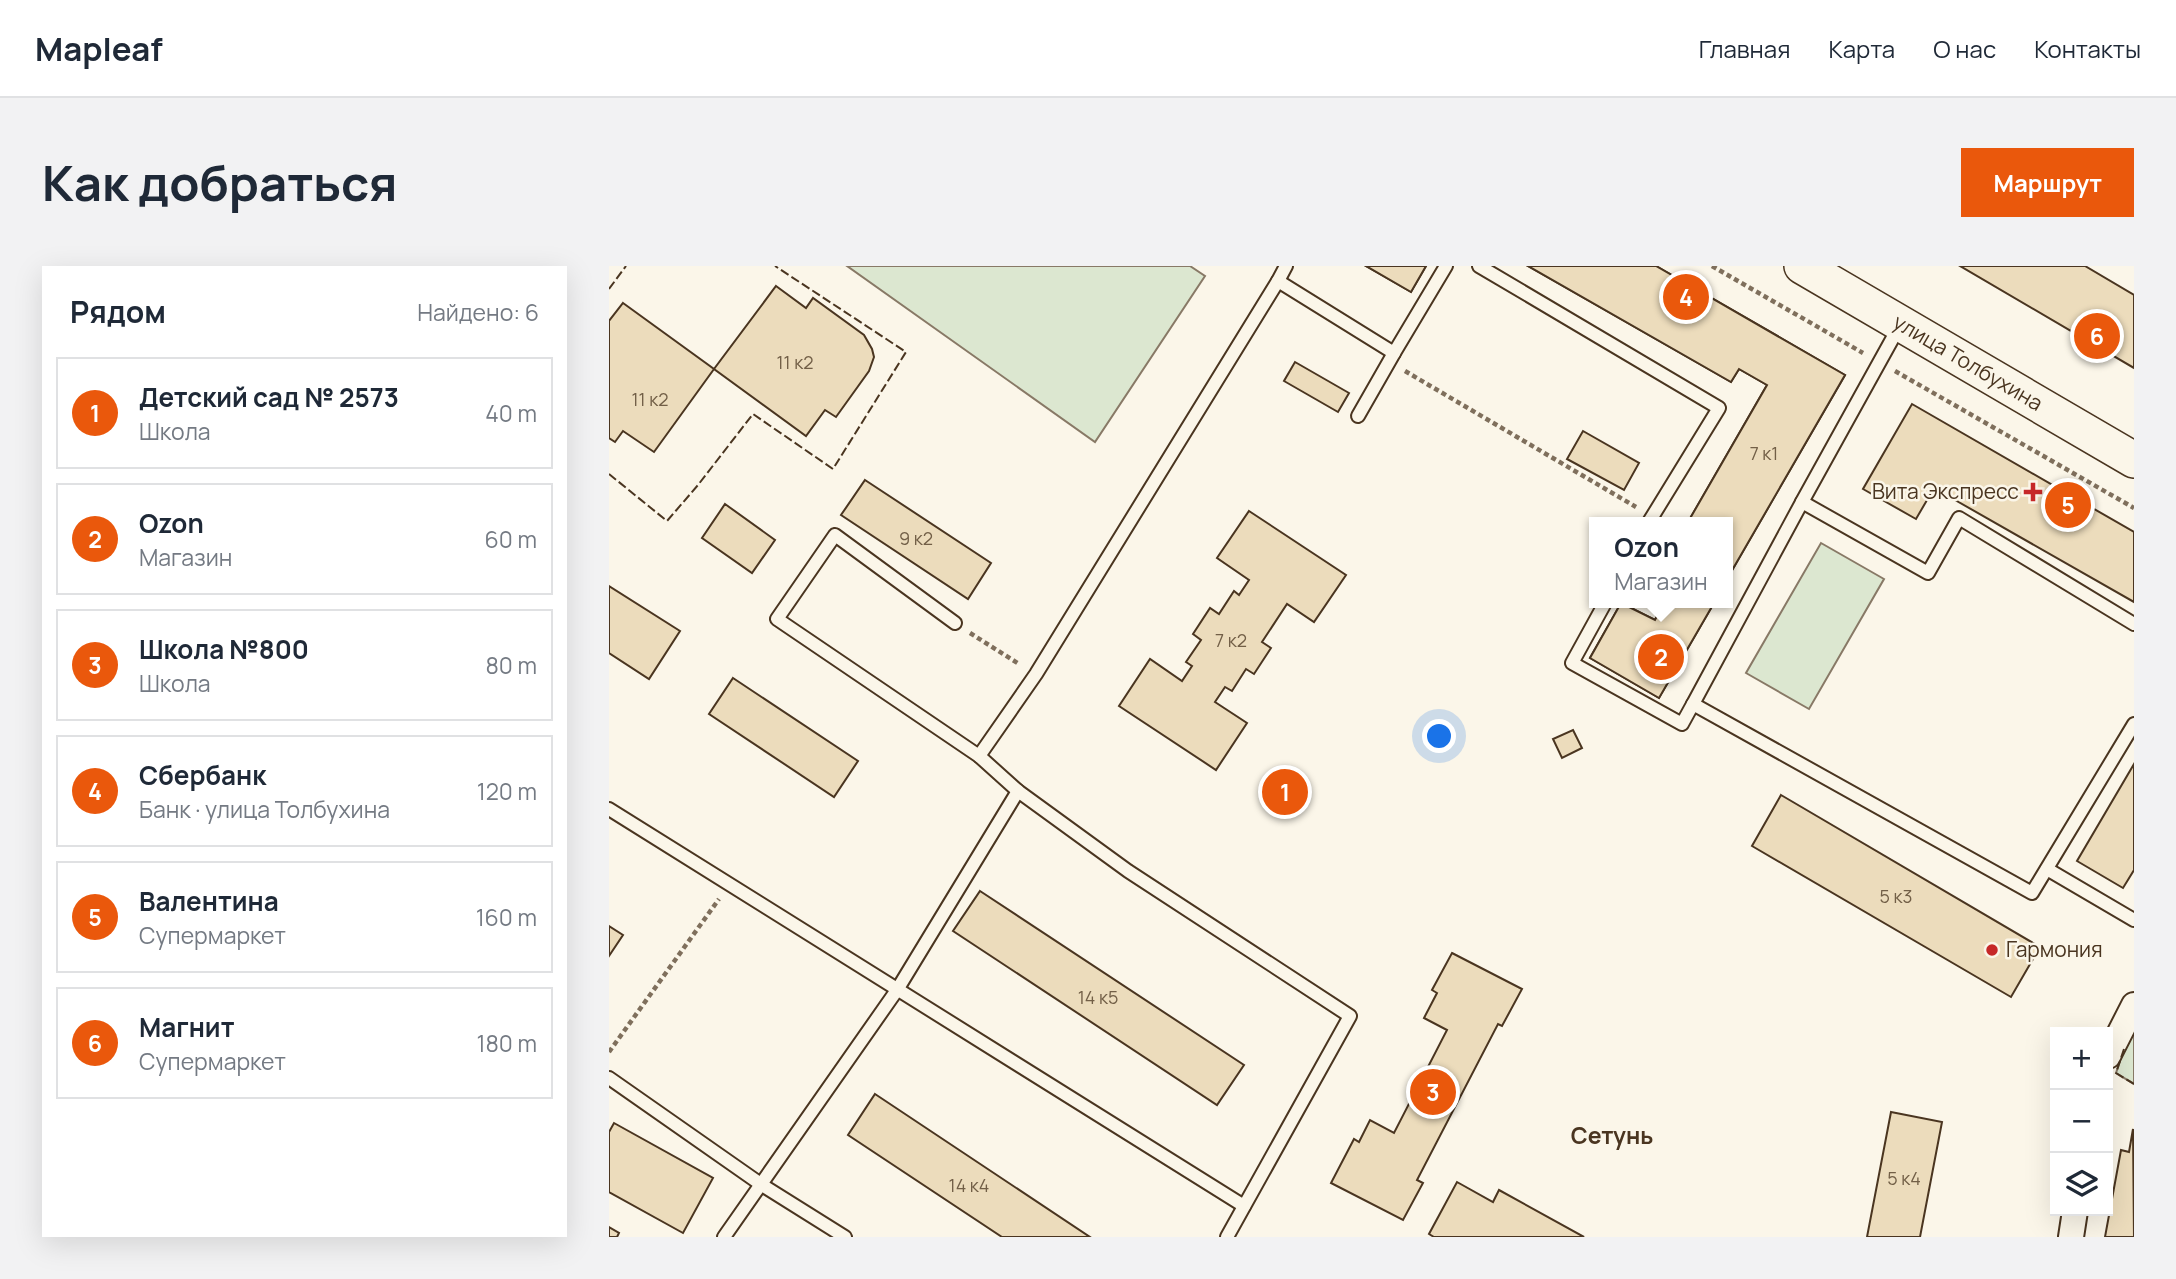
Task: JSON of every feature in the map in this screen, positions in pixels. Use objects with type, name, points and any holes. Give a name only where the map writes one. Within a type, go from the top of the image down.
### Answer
[{"type":"main road","name":"улица Толбухина","points":[[1802,266],[2134,460]]},
{"type":"street","points":[[2113,1046],[2134,1004]]},
{"type":"street","points":[[2071,1237],[2074,1216]]},
{"type":"lane","points":[[979,756],[1036,674],[1286,266]]},
{"type":"lane","points":[[1359,416],[1446,266]]},
{"type":"lane","points":[[1479,266],[1719,408],[1652,517]]},
{"type":"lane","points":[[1278,281],[1392,357]]},
{"type":"lane","points":[[1602,608],[1572,663],[1682,724],[1901,323]]},
{"type":"lane","points":[[1802,502],[1928,573],[1959,518],[2134,624]]},
{"type":"lane","points":[[955,623],[835,535],[777,619],[979,756],[1018,791],[1128,872],[1350,1016],[1227,1237]]},
{"type":"lane","points":[[1693,704],[2032,893],[2134,724]]},
{"type":"lane","points":[[724,1237],[897,990],[1018,791]]},
{"type":"lane","points":[[609,810],[1244,1206]]},
{"type":"lane","points":[[2047,869],[2134,920]]},
{"type":"lane","points":[[609,1079],[762,1185],[845,1237]]},
{"type":"path","points":[[1712,266],[2134,508]]},
{"type":"path","points":[[1392,357],[1648,517]]},
{"type":"path","points":[[955,623],[1036,674]]},
{"type":"path","points":[[609,1052],[729,885]]},
{"type":"green space","points":[[847,266],[1190,266],[1205,276],[1095,442]]},
{"type":"green space","points":[[1821,543],[1884,579],[1809,709],[1746,673]]},
{"type":"green space","points":[[2134,1027],[2134,1084],[2116,1073]]},
{"type":"building","points":[[1366,266],[1426,266],[1411,292]]},
{"type":"building","points":[[1366,266],[1426,266],[1411,292]]},
{"type":"building","points":[[1528,266],[1656,266],[1845,375],[1733,569],[1733,517],[1691,517],[1767,385],[1739,369],[1731,382]]},
{"type":"building","points":[[1528,266],[1656,266],[1845,375],[1733,569],[1733,517],[1691,517],[1767,385],[1739,369],[1731,382]]},
{"type":"building","points":[[1960,266],[2085,266],[2134,295],[2134,368]]},
{"type":"building","points":[[776,286],[806,308],[813,298],[864,335],[874,357],[869,371],[836,417],[825,410],[806,436],[714,369]]},
{"type":"building","points":[[623,303],[714,369],[654,452],[623,431],[615,442],[609,438],[609,321]]},
{"type":"building","points":[[1295,362],[1349,393],[1338,412],[1284,381]]},
{"type":"building","points":[[1912,404],[2134,532],[2134,602],[1934,488],[1916,519],[1863,489]]},
{"type":"building","points":[[1583,431],[1639,463],[1624,490],[1567,459]]},
{"type":"building","points":[[865,480],[991,563],[968,599],[841,515]]},
{"type":"building","points":[[725,504],[775,540],[752,573],[702,538]]},
{"type":"building","points":[[1249,511],[1346,575],[1314,622],[1287,604],[1262,642],[1271,648],[1254,674],[1246,669],[1232,691],[1225,687],[1215,702],[1247,723],[1216,770],[1119,706],[1150,659],[1182,681],[1192,666],[1186,662],[1201,640],[1193,634],[1210,608],[1219,614],[1234,591],[1239,595],[1249,580],[1217,558]]},
{"type":"building","points":[[609,586],[680,631],[649,679],[609,653]]},
{"type":"building","points":[[1618,608],[1631,608],[1655,620],[1661,608],[1711,608],[1659,698],[1590,658]]},
{"type":"building","points":[[1618,608],[1631,608],[1655,620],[1661,608],[1711,608],[1659,698],[1590,658]]},
{"type":"building","points":[[733,678],[858,761],[834,797],[709,714]]},
{"type":"building","points":[[1573,730],[1582,748],[1562,758],[1553,739]]},
{"type":"building","points":[[2134,764],[2134,870],[2123,888],[2077,861]]},
{"type":"building","points":[[1781,795],[2040,947],[2011,997],[1752,846]]},
{"type":"building","points":[[980,891],[1244,1065],[1217,1105],[953,931]]},
{"type":"building","points":[[609,926],[623,935],[609,956]]},
{"type":"building","points":[[1452,953],[1522,989],[1502,1026],[1498,1024],[1417,1180],[1423,1183],[1403,1220],[1331,1183],[1354,1139],[1359,1142],[1370,1120],[1394,1133],[1447,1030],[1424,1018],[1437,993],[1432,990]]},
{"type":"building","points":[[875,1094],[1090,1237],[1002,1237],[848,1135]]},
{"type":"building","points":[[1891,1112],[1942,1122],[1920,1237],[1867,1237]]},
{"type":"building","points":[[614,1123],[713,1178],[683,1233],[609,1192],[609,1132]]},
{"type":"building","points":[[2133,1129],[2134,1237],[2105,1237],[2109,1216],[2113,1216],[2113,1194],[2121,1150],[2129,1152]]},
{"type":"building","points":[[1457,1182],[1493,1202],[1499,1190],[1584,1237],[1434,1237],[1429,1234]]},
{"type":"building","points":[[609,1227],[619,1233],[617,1237],[609,1237]]},
{"type":"fence","points":[[609,289],[626,266]]},
{"type":"fence","points":[[609,474],[667,521],[753,414],[833,469],[906,352],[775,266]]},
{"type":"fence","points":[[2124,1049],[2116,1073],[2134,1084]]},
{"type":"place","name":"Сбербанк","points":[[1686,297]]},
{"type":"place","name":"Магнит","points":[[2097,336]]},
{"type":"place","name":"Вита Экспресс","points":[[2033,492]]},
{"type":"place","name":"Валентина","points":[[2068,505]]},
{"type":"place","name":"Ozon","points":[[1661,657]]},
{"type":"place","name":"Детский сад № 2573","points":[[1285,792]]},
{"type":"place","name":"Гармония","points":[[1992,950]]},
{"type":"place","name":"Школа №800","points":[[1433,1092]]},
{"type":"district","name":"Сетунь","points":[[1612,1136]]}]
